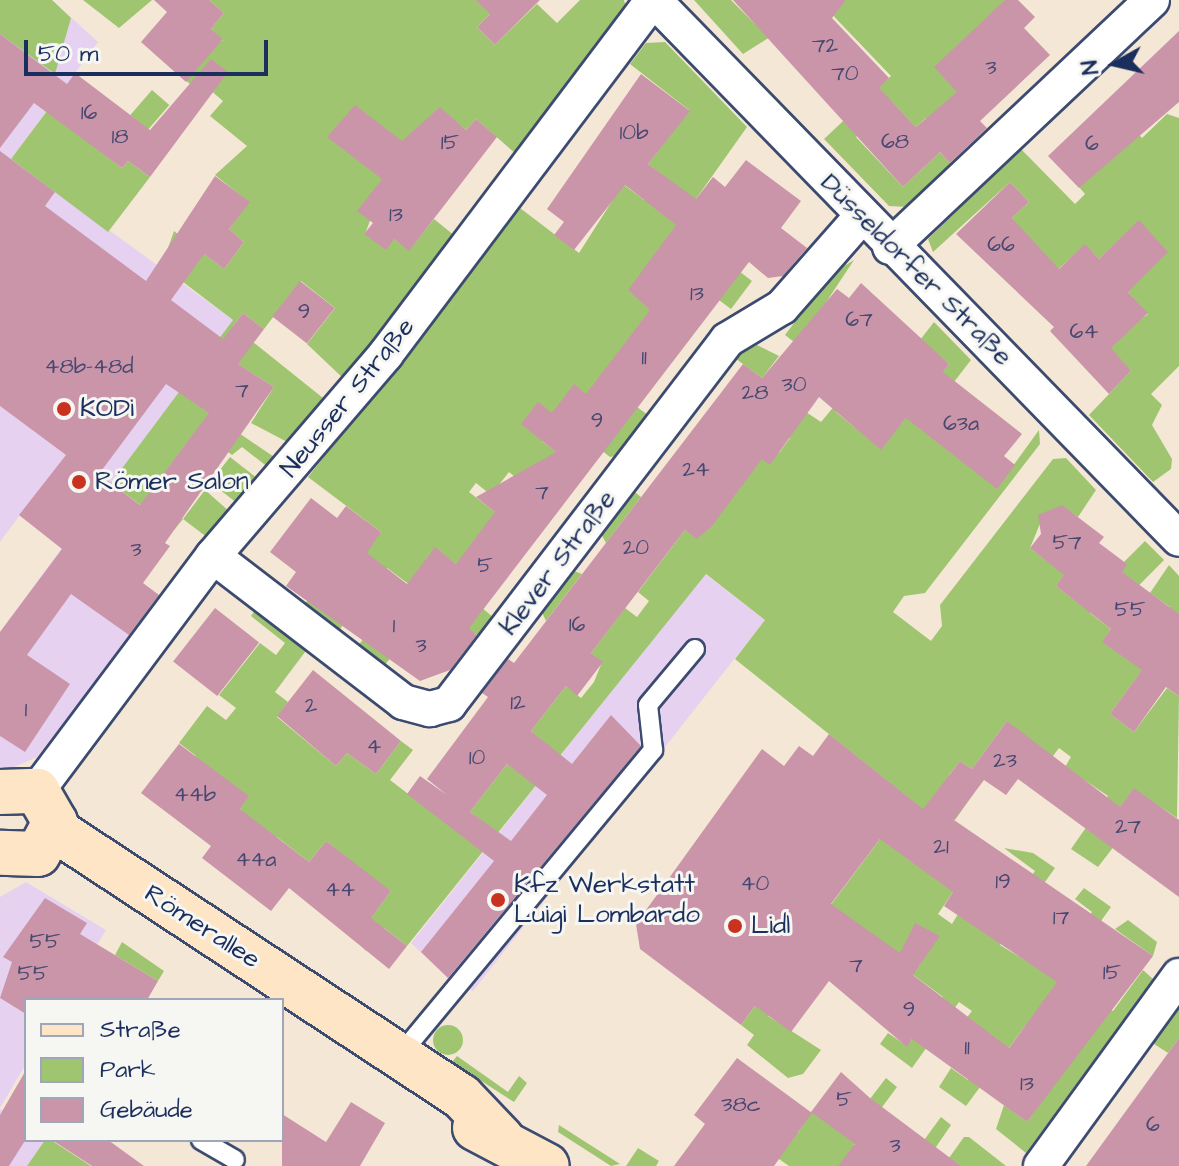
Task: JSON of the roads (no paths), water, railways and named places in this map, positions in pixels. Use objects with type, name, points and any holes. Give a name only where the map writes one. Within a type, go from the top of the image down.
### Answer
[{"type":"street","name":"Düsseldorfer Straße","points":[[654,0],[890,247],[1179,539]]},
{"type":"street","name":"Neusser Straße","points":[[18,832],[213,556],[308,454],[654,0]]},
{"type":"street","points":[[890,247],[1152,0]]},
{"type":"street","name":"Klever Straße","points":[[213,556],[403,702],[430,709],[449,704],[727,340],[782,307],[861,217]]},
{"type":"street","name":"Römerallee","points":[[18,832],[263,998]]},
{"type":"street","name":"Römerallee","points":[[18,832],[399,1056],[461,1096],[502,1139]]},
{"type":"street","points":[[1041,1166],[1179,976]]},
{"type":"street","name":"Römerallee","points":[[284,1012],[453,1119],[502,1139],[547,1166]]},
{"type":"lane","points":[[399,1056],[653,750],[648,705],[695,649]]},
{"type":"lane","points":[[204,1142],[235,1160]]},
{"type":"place","name":"KODi","points":[[64,409]]},
{"type":"place","name":"Römer Salon","points":[[79,482]]},
{"type":"place","name":"Kfz Werkstatt Luigi Lombardo","points":[[498,900]]},
{"type":"place","name":"Lidl","points":[[735,926]]}]
